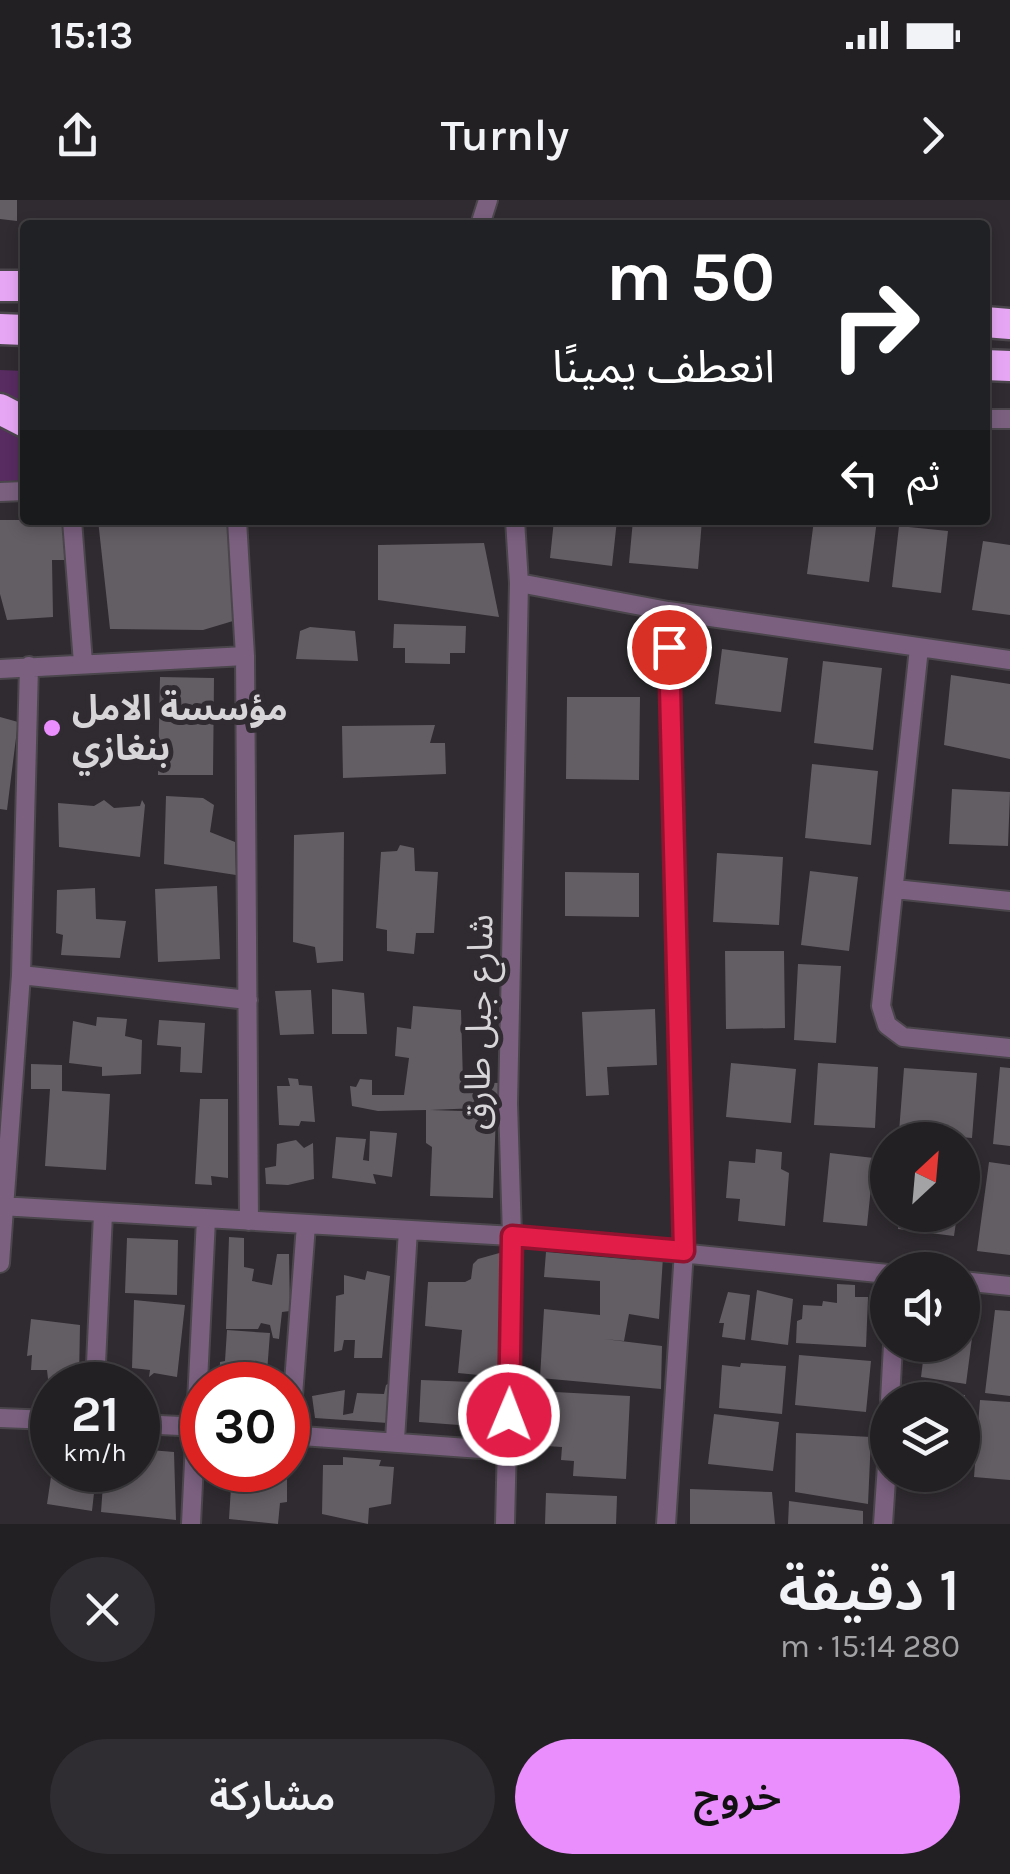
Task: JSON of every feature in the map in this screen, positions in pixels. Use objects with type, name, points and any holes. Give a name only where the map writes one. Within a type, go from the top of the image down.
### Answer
[{"type":"street","points":[[72,525],[83,663]]},
{"type":"street","points":[[238,525],[245,656],[249,1222]]},
{"type":"street","name":"شارع جبل طارق","points":[[505,1524],[512,1236],[508,1102],[518,583],[515,525]]},
{"type":"street","points":[[518,583],[668,611],[1010,660]]},
{"type":"street","points":[[666,1524],[684,1251],[668,611]]},
{"type":"street","points":[[919,648],[881,1006],[887,1025],[904,1037],[1010,1048]]},
{"type":"street","points":[[0,669],[245,656]]},
{"type":"street","points":[[0,1263],[21,975],[29,666]]},
{"type":"street","points":[[0,870],[22,872]]},
{"type":"street","points":[[895,890],[1010,902]]},
{"type":"street","points":[[21,975],[248,1000]]},
{"type":"street","points":[[2,1206],[512,1236],[870,1272]]},
{"type":"street","points":[[96,1362],[104,1214]]},
{"type":"street","points":[[201,1362],[206,1220]]},
{"type":"street","points":[[294,1362],[306,1225]]},
{"type":"street","points":[[395,1440],[408,1230]]},
{"type":"street","points":[[980,1284],[1010,1286]]},
{"type":"street","points":[[0,1418],[30,1419]]},
{"type":"street","points":[[310,1436],[509,1451]]},
{"type":"street","points":[[191,1524],[193,1492]]},
{"type":"street","points":[[885,1492],[883,1523],[900,1524]]},
{"type":"shaded area","points":[[0,370],[20,371],[20,480],[0,482]]},
{"type":"building","points":[[0,200],[17,200],[17,221],[0,219]]},
{"type":"building","points":[[0,520],[20,520],[20,525],[64,525],[67,560],[52,560],[53,617],[7,620],[0,594]]},
{"type":"building","points":[[99,525],[233,525],[243,618],[203,630],[110,629]]},
{"type":"building","points":[[553,525],[616,525],[612,566],[550,558]]},
{"type":"building","points":[[633,525],[702,525],[698,569],[629,563]]},
{"type":"building","points":[[813,525],[876,525],[869,582],[807,574]]},
{"type":"building","points":[[899,526],[948,531],[941,593],[892,587]]},
{"type":"building","points":[[983,541],[1010,545],[1010,615],[972,610]]},
{"type":"building","points":[[484,543],[499,617],[378,600],[378,545]]},
{"type":"building","points":[[394,624],[466,626],[465,653],[450,653],[450,664],[405,663],[405,648],[393,648]]},
{"type":"building","points":[[310,627],[355,631],[358,661],[296,659],[300,631]]},
{"type":"building","points":[[722,649],[788,658],[781,712],[715,704]]},
{"type":"building","points":[[823,661],[882,668],[873,750],[814,743]]},
{"type":"building","points":[[951,675],[1010,684],[1010,759],[944,745]]},
{"type":"building","points":[[160,677],[214,678],[213,775],[158,775]]},
{"type":"building","points":[[567,697],[640,697],[639,780],[566,779]]},
{"type":"building","points":[[0,717],[18,722],[7,810],[0,809]]},
{"type":"building","points":[[435,725],[430,743],[445,743],[446,774],[343,778],[342,726]]},
{"type":"building","points":[[812,764],[878,771],[871,845],[805,838]]},
{"type":"building","points":[[952,789],[1010,792],[1008,846],[949,844]]},
{"type":"building","points":[[166,796],[203,798],[214,805],[210,832],[235,842],[236,875],[164,864]]},
{"type":"building","points":[[104,800],[114,808],[140,806],[142,800],[145,805],[140,857],[59,847],[58,803],[94,806]]},
{"type":"building","points":[[344,832],[343,961],[317,963],[315,947],[293,942],[294,835]]},
{"type":"building","points":[[400,845],[414,848],[415,871],[438,872],[434,933],[416,933],[414,954],[387,951],[387,930],[376,928],[381,852],[397,851]]},
{"type":"building","points":[[717,853],[783,857],[779,925],[713,922]]},
{"type":"building","points":[[810,871],[858,877],[849,951],[801,945]]},
{"type":"building","points":[[565,872],[639,873],[639,917],[565,916]]},
{"type":"building","points":[[217,886],[220,959],[158,962],[155,889]]},
{"type":"building","points":[[95,888],[96,919],[126,921],[120,958],[61,955],[63,935],[56,933],[57,890]]},
{"type":"building","points":[[725,951],[784,951],[785,1028],[726,1029]]},
{"type":"building","points":[[798,964],[841,966],[836,1043],[794,1040]]},
{"type":"building","points":[[332,989],[364,993],[367,1034],[332,1034]]},
{"type":"building","points":[[311,990],[314,1034],[280,1035],[275,991]]},
{"type":"building","points":[[413,1006],[461,1010],[463,1082],[500,1083],[502,1107],[430,1110],[496,1112],[493,1198],[430,1196],[432,1147],[426,1143],[426,1110],[378,1111],[352,1106],[350,1086],[356,1087],[360,1079],[372,1080],[372,1095],[404,1095],[409,1058],[395,1056],[397,1027],[411,1029]]},
{"type":"building","points":[[655,1009],[657,1065],[607,1067],[609,1095],[586,1096],[582,1012]]},
{"type":"building","points":[[97,1017],[127,1019],[125,1036],[142,1040],[141,1074],[102,1076],[102,1067],[69,1063],[73,1021],[96,1026]]},
{"type":"building","points":[[159,1020],[205,1023],[202,1073],[180,1072],[181,1047],[157,1045]]},
{"type":"building","points":[[731,1063],[796,1069],[791,1123],[726,1117]]},
{"type":"building","points":[[818,1063],[878,1067],[875,1122],[870,1122],[870,1128],[814,1125]]},
{"type":"building","points":[[31,1064],[62,1065],[62,1091],[110,1094],[106,1170],[45,1166],[50,1089],[31,1089]]},
{"type":"building","points":[[1000,1067],[1010,1068],[1010,1146],[993,1144]]},
{"type":"building","points":[[904,1068],[977,1073],[973,1122],[900,1122]]},
{"type":"building","points":[[288,1078],[298,1079],[299,1085],[312,1086],[315,1122],[279,1125],[277,1086],[290,1086]]},
{"type":"building","points":[[200,1099],[228,1099],[228,1178],[211,1176],[212,1185],[195,1184]]},
{"type":"building","points":[[370,1131],[397,1133],[392,1177],[373,1174],[376,1184],[332,1178],[336,1137],[366,1139],[363,1160],[369,1161]]},
{"type":"building","points":[[296,1140],[304,1148],[313,1143],[314,1179],[288,1185],[266,1184],[265,1168],[276,1166],[277,1144]]},
{"type":"building","points":[[756,1149],[782,1152],[781,1169],[789,1173],[785,1226],[738,1221],[740,1199],[726,1198],[729,1161],[755,1163]]},
{"type":"building","points":[[830,1153],[870,1158],[867,1226],[823,1222]]},
{"type":"building","points":[[989,1162],[1010,1165],[1010,1255],[977,1251]]},
{"type":"building","points":[[922,1232],[955,1232],[954,1236]]},
{"type":"building","points":[[229,1237],[244,1238],[244,1267],[254,1269],[252,1281],[272,1285],[277,1254],[289,1254],[290,1311],[282,1312],[279,1339],[273,1338],[270,1325],[261,1323],[258,1329],[226,1329]]},
{"type":"building","points":[[127,1238],[178,1240],[177,1295],[125,1293]]},
{"type":"building","points":[[503,1252],[499,1377],[458,1373],[462,1330],[425,1326],[428,1282],[465,1282],[471,1279],[473,1264],[478,1259]]},
{"type":"building","points":[[546,1252],[636,1260],[640,1254],[663,1257],[659,1319],[629,1314],[624,1341],[604,1339],[662,1346],[661,1389],[540,1378],[544,1309],[600,1315],[600,1281],[544,1277]]},
{"type":"building","points":[[367,1271],[390,1276],[382,1358],[354,1358],[355,1340],[344,1340],[342,1350],[334,1352],[336,1296],[344,1294],[344,1275],[365,1280]]},
{"type":"building","points":[[837,1284],[855,1285],[855,1297],[868,1297],[866,1347],[796,1343],[797,1321],[802,1319],[803,1305],[837,1303]]},
{"type":"building","points":[[757,1290],[793,1299],[788,1345],[751,1340]]},
{"type":"building","points":[[728,1292],[750,1295],[745,1340],[722,1337],[724,1323],[719,1323]]},
{"type":"building","points":[[134,1300],[185,1305],[177,1377],[160,1374],[160,1362],[132,1362]]},
{"type":"building","points":[[995,1310],[1010,1311],[1010,1396],[985,1393]]},
{"type":"building","points":[[31,1319],[80,1325],[79,1362],[32,1362],[32,1355],[27,1356]]},
{"type":"building","points":[[227,1330],[270,1333],[268,1362],[220,1362],[225,1361]]},
{"type":"building","points":[[799,1355],[871,1362],[866,1412],[795,1405]]},
{"type":"building","points":[[923,1362],[969,1362],[966,1382],[921,1377]]},
{"type":"building","points":[[741,1363],[786,1366],[782,1414],[719,1408],[722,1365],[740,1367]]},
{"type":"building","points":[[421,1380],[499,1383],[499,1428],[419,1422]]},
{"type":"building","points":[[393,1381],[388,1423],[315,1418],[312,1396],[345,1390],[343,1415],[353,1413],[357,1393],[384,1394],[386,1385]]},
{"type":"building","points":[[536,1391],[630,1396],[626,1479],[573,1476],[574,1461],[561,1460],[562,1447],[546,1446],[547,1437],[533,1436]]},
{"type":"building","points":[[980,1400],[1010,1402],[1010,1480],[980,1478]]},
{"type":"building","points":[[714,1414],[779,1422],[773,1471],[708,1464]]},
{"type":"building","points":[[796,1433],[870,1437],[868,1504],[795,1492]]},
{"type":"building","points":[[160,1451],[174,1452],[176,1520],[101,1512],[102,1492],[160,1492]]},
{"type":"building","points":[[343,1457],[381,1460],[379,1466],[394,1467],[391,1504],[369,1508],[368,1524],[322,1514],[323,1465],[343,1465]]},
{"type":"building","points":[[690,1489],[772,1492],[775,1524],[690,1524]]},
{"type":"building","points":[[49,1492],[94,1492],[92,1511],[47,1504]]},
{"type":"building","points":[[231,1492],[287,1492],[287,1502],[280,1503],[278,1524],[229,1519]]},
{"type":"building","points":[[546,1493],[617,1496],[616,1524],[545,1524]]},
{"type":"building","points":[[789,1501],[863,1511],[863,1524],[788,1524]]},
{"type":"place","name":"مؤسسة الامل بنغازي","points":[[52,728]]},
{"type":"route","points":[[509,1415],[512,1236],[684,1251],[669,647]]}]
